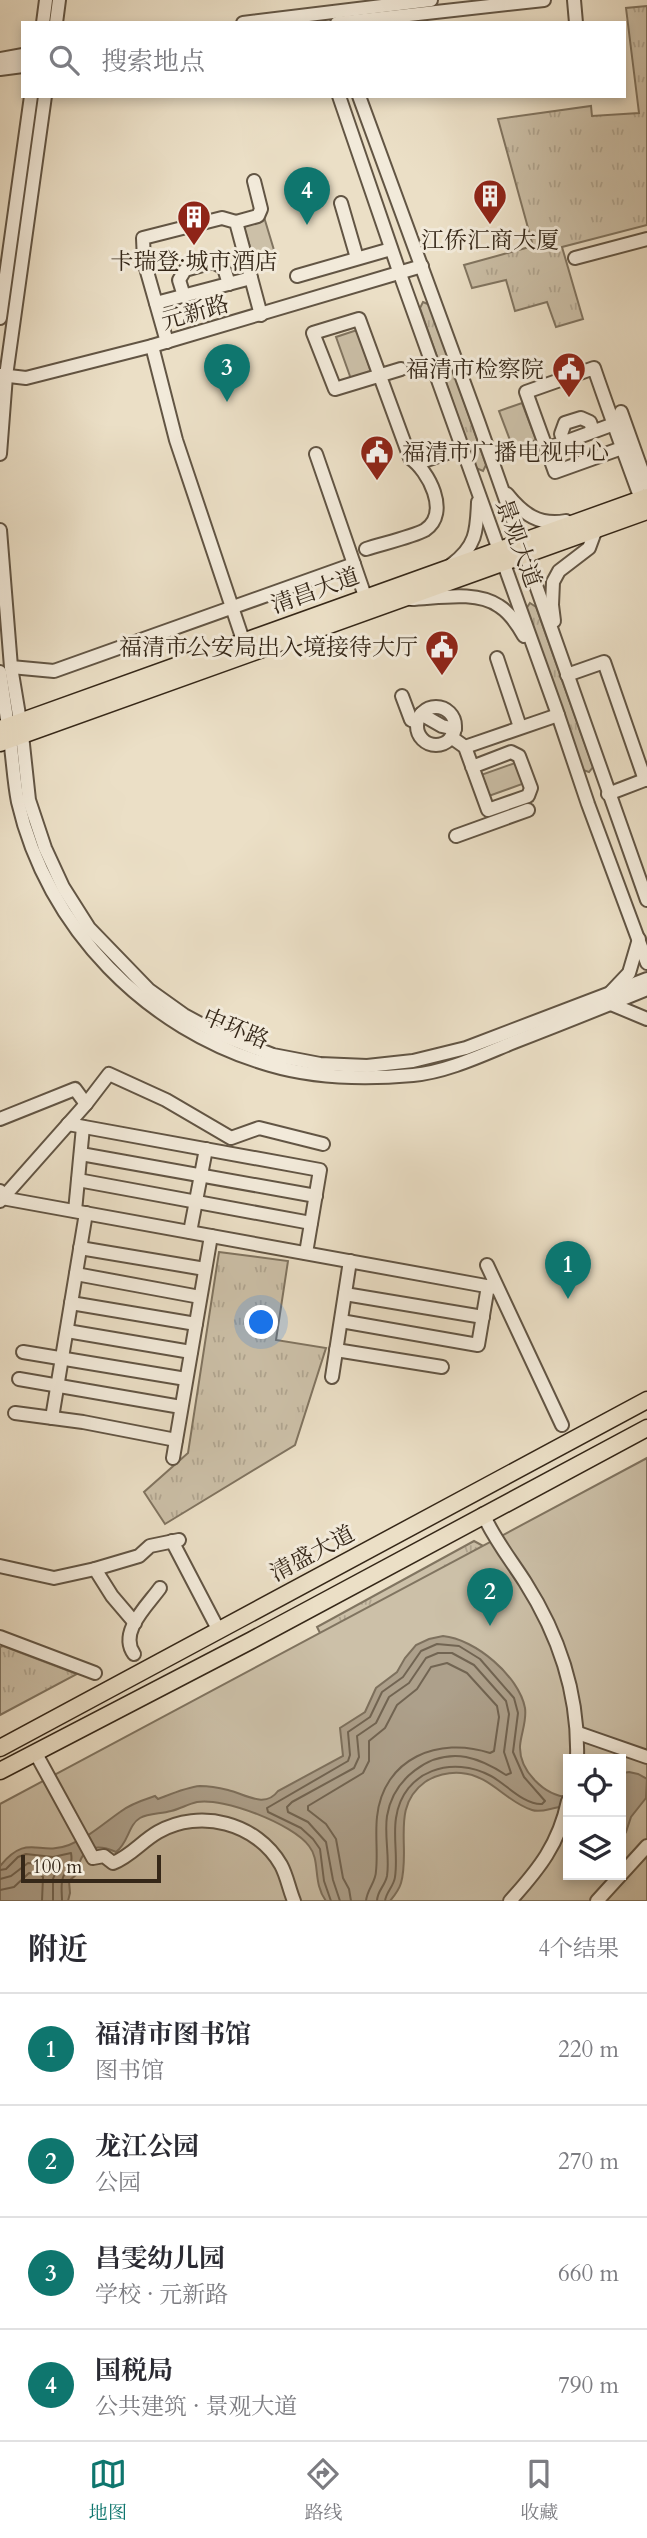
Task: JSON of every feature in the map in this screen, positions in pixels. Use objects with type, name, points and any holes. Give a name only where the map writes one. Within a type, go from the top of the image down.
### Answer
[{"type":"main road","name":"清昌大道","points":[[593,523],[644,491]]},
{"type":"main road","name":"清昌大道","points":[[10,732],[400,599],[501,556],[593,523],[647,512]]},
{"type":"main road","name":"清昌大道","points":[[10,732],[243,640],[365,596],[431,574],[501,556]]},
{"type":"main road","name":"清盛大道","points":[[0,1748],[647,1400]]},
{"type":"main road","name":"清盛大道","points":[[0,1772],[647,1428]]},
{"type":"street","points":[[43,21],[46,0]]},
{"type":"street","points":[[56,21],[60,0]]},
{"type":"street","points":[[335,19],[431,0]]},
{"type":"street","points":[[273,21],[317,18],[390,19],[544,0]]},
{"type":"street","points":[[574,0],[576,21]]},
{"type":"street","points":[[0,59],[21,55]]},
{"type":"street","points":[[0,69],[21,66]]},
{"type":"street","points":[[0,318],[31,98]]},
{"type":"street","points":[[0,454],[3,376],[45,98]]},
{"type":"street","name":"景观大道","points":[[340,98],[587,804],[647,963]]},
{"type":"street","name":"景观大道","points":[[360,98],[647,899]]},
{"type":"street","points":[[167,342],[144,261],[143,238],[222,218],[236,222],[258,216],[261,209],[254,181]]},
{"type":"street","points":[[341,203],[357,258]]},
{"type":"street","points":[[236,222],[261,315]]},
{"type":"street","points":[[575,258],[647,239]]},
{"type":"street","points":[[297,276],[391,249]]},
{"type":"street","points":[[184,296],[179,280],[185,270],[213,262],[224,268],[229,284]]},
{"type":"street","name":"元新路","points":[[3,376],[26,378],[152,346],[422,266]]},
{"type":"street","points":[[156,303],[251,278]]},
{"type":"street","points":[[366,549],[426,529],[436,513],[435,493],[418,463],[410,457],[380,376],[359,318],[313,333],[335,389],[380,376],[401,369]]},
{"type":"street","points":[[152,346],[176,440],[243,640]]},
{"type":"street","points":[[622,448],[555,472],[526,392],[594,368],[622,448],[644,491]]},
{"type":"street","points":[[621,412],[642,457],[644,491]]},
{"type":"street","points":[[546,449],[564,442],[561,434],[565,424],[581,418],[590,422],[593,432],[614,424]]},
{"type":"street","points":[[418,463],[462,448]]},
{"type":"street","points":[[316,454],[365,596]]},
{"type":"street","points":[[500,484],[525,514],[542,522],[593,523],[589,548],[559,570],[553,582],[552,605],[557,645]]},
{"type":"street","points":[[431,574],[453,564],[471,547],[477,516],[478,491]]},
{"type":"street","name":"中环路","points":[[0,530],[10,732],[18,802],[34,850],[52,891],[80,936],[144,1002],[178,1026],[218,1046],[272,1066],[319,1074],[368,1077],[415,1075],[469,1060],[610,999]]},
{"type":"street","points":[[6,669],[54,671],[354,564]]},
{"type":"street","points":[[400,599],[457,597],[484,600],[499,605],[516,623],[536,654]]},
{"type":"street","points":[[496,658],[520,727]]},
{"type":"street","points":[[567,675],[604,662],[646,780],[608,794]]},
{"type":"street","points":[[402,696],[411,720],[419,718],[429,708],[442,708],[452,716],[453,733],[464,747],[490,816]]},
{"type":"street","points":[[464,747],[558,715]]},
{"type":"street","points":[[419,718],[418,734],[427,743],[438,745],[453,733]]},
{"type":"street","points":[[456,836],[528,796],[531,788],[519,756],[511,752],[472,767]]},
{"type":"street","points":[[490,816],[528,810]]},
{"type":"street","points":[[626,906],[647,899]]},
{"type":"street","points":[[610,999],[629,973],[639,939]]},
{"type":"street","points":[[610,999],[647,979]]},
{"type":"street","points":[[610,999],[647,989]]},
{"type":"street","points":[[610,999],[647,1019]]},
{"type":"street","points":[[1,1197],[86,1104],[109,1074],[166,1100],[231,1138],[259,1128],[323,1144]]},
{"type":"street","points":[[0,1119],[75,1089],[86,1104]]},
{"type":"street","points":[[68,1124],[320,1170],[306,1253]]},
{"type":"street","points":[[52,1418],[80,1248],[78,1180],[83,1127]]},
{"type":"street","points":[[190,1232],[206,1149]]},
{"type":"street","points":[[81,1154],[316,1196]]},
{"type":"street","points":[[78,1180],[311,1223]]},
{"type":"street","points":[[1,1197],[493,1287]]},
{"type":"street","points":[[173,1458],[211,1236]]},
{"type":"street","points":[[80,1248],[205,1269]]},
{"type":"street","points":[[332,1377],[350,1261]]},
{"type":"street","points":[[487,1265],[493,1287],[562,1425]]},
{"type":"street","points":[[76,1274],[200,1297]]},
{"type":"street","points":[[341,1321],[478,1345],[483,1317],[493,1287]]},
{"type":"street","points":[[345,1294],[483,1317]]},
{"type":"street","points":[[71,1303],[195,1324]]},
{"type":"street","points":[[67,1331],[191,1352]]},
{"type":"street","points":[[336,1350],[442,1367]]},
{"type":"street","points":[[23,1352],[186,1378]]},
{"type":"street","points":[[19,1379],[181,1407]]},
{"type":"street","points":[[15,1413],[176,1440]]},
{"type":"street","points":[[484,1514],[503,1552],[539,1605],[557,1640],[570,1682],[578,1733],[577,1754]]},
{"type":"street","points":[[0,1566],[54,1578],[138,1556],[150,1546],[175,1541],[218,1629]]},
{"type":"street","points":[[95,1569],[112,1596],[135,1623]]},
{"type":"street","points":[[134,1654],[129,1647],[128,1638],[135,1623],[160,1588]]},
{"type":"street","points":[[0,1637],[95,1673]]},
{"type":"street","points":[[578,1733],[647,1757]]},
{"type":"street","points":[[35,1752],[93,1858],[104,1856],[113,1863],[160,1831],[175,1825],[201,1821],[222,1822],[241,1829],[266,1847],[281,1864],[294,1901]]},
{"type":"street","points":[[510,1901],[547,1857],[563,1816]]},
{"type":"street","points":[[597,1901],[647,1846]]},
{"type":"green space","points":[[647,6],[647,225],[562,247],[583,319],[556,327],[547,302],[515,311],[506,280],[472,288],[464,265],[533,246],[498,119],[591,106],[592,116],[639,113],[626,8]]},
{"type":"green space","points":[[264,217],[277,260],[256,266],[243,224]]},
{"type":"green space","points":[[423,302],[430,305],[486,465],[483,471],[476,468],[420,308]]},
{"type":"green space","points":[[357,330],[371,372],[351,379],[336,337]]},
{"type":"green space","points":[[522,403],[536,440],[513,448],[499,411]]},
{"type":"green space","points":[[530,603],[536,607],[593,767],[589,772],[583,770],[526,609]]},
{"type":"green space","points":[[518,762],[525,783],[486,797],[478,776]]},
{"type":"green space","points":[[219,1252],[288,1261],[276,1340],[326,1348],[295,1445],[165,1524],[144,1492],[188,1453]]},
{"type":"green space","points":[[647,1458],[647,1901],[0,1901],[0,1804]]},
{"type":"green space","points":[[474,1541],[487,1548],[324,1641],[317,1627]]},
{"type":"green space","points":[[0,1647],[77,1674],[0,1715]]},
{"type":"water","points":[[443,1636],[468,1644],[494,1661],[505,1672],[521,1696],[525,1708],[520,1746],[524,1764],[542,1787],[563,1796],[563,1807],[532,1810],[481,1778],[471,1775],[452,1773],[433,1778],[414,1792],[408,1803],[401,1883],[390,1901],[326,1901],[319,1886],[313,1852],[301,1838],[273,1821],[240,1808],[197,1802],[140,1818],[116,1852],[94,1848],[85,1853],[77,1874],[69,1881],[68,1901],[0,1901],[0,1866],[18,1850],[69,1845],[132,1804],[195,1787],[218,1788],[254,1799],[267,1799],[343,1756],[340,1728],[365,1712],[376,1688],[397,1672],[416,1645]]},
{"type":"water","points":[[626,1772],[638,1774],[647,1779],[646,1798],[631,1817],[626,1832],[626,1817]]},
{"type":"place","name":"国税局","points":[[307,225]]},
{"type":"place","name":"江侨汇商大厦","points":[[490,226]]},
{"type":"place","name":"卡瑞登·城市酒店","points":[[194,247]]},
{"type":"place","name":"福清市检察院","points":[[569,399]]},
{"type":"place","name":"昌雯幼儿园","points":[[227,402]]},
{"type":"place","name":"福清市广播电视中心","points":[[377,482]]},
{"type":"place","name":"福清市公安局出入境接待大厅","points":[[442,677]]},
{"type":"place","name":"福清市图书馆","points":[[568,1299]]},
{"type":"place","name":"龙江公园","points":[[490,1626]]}]
